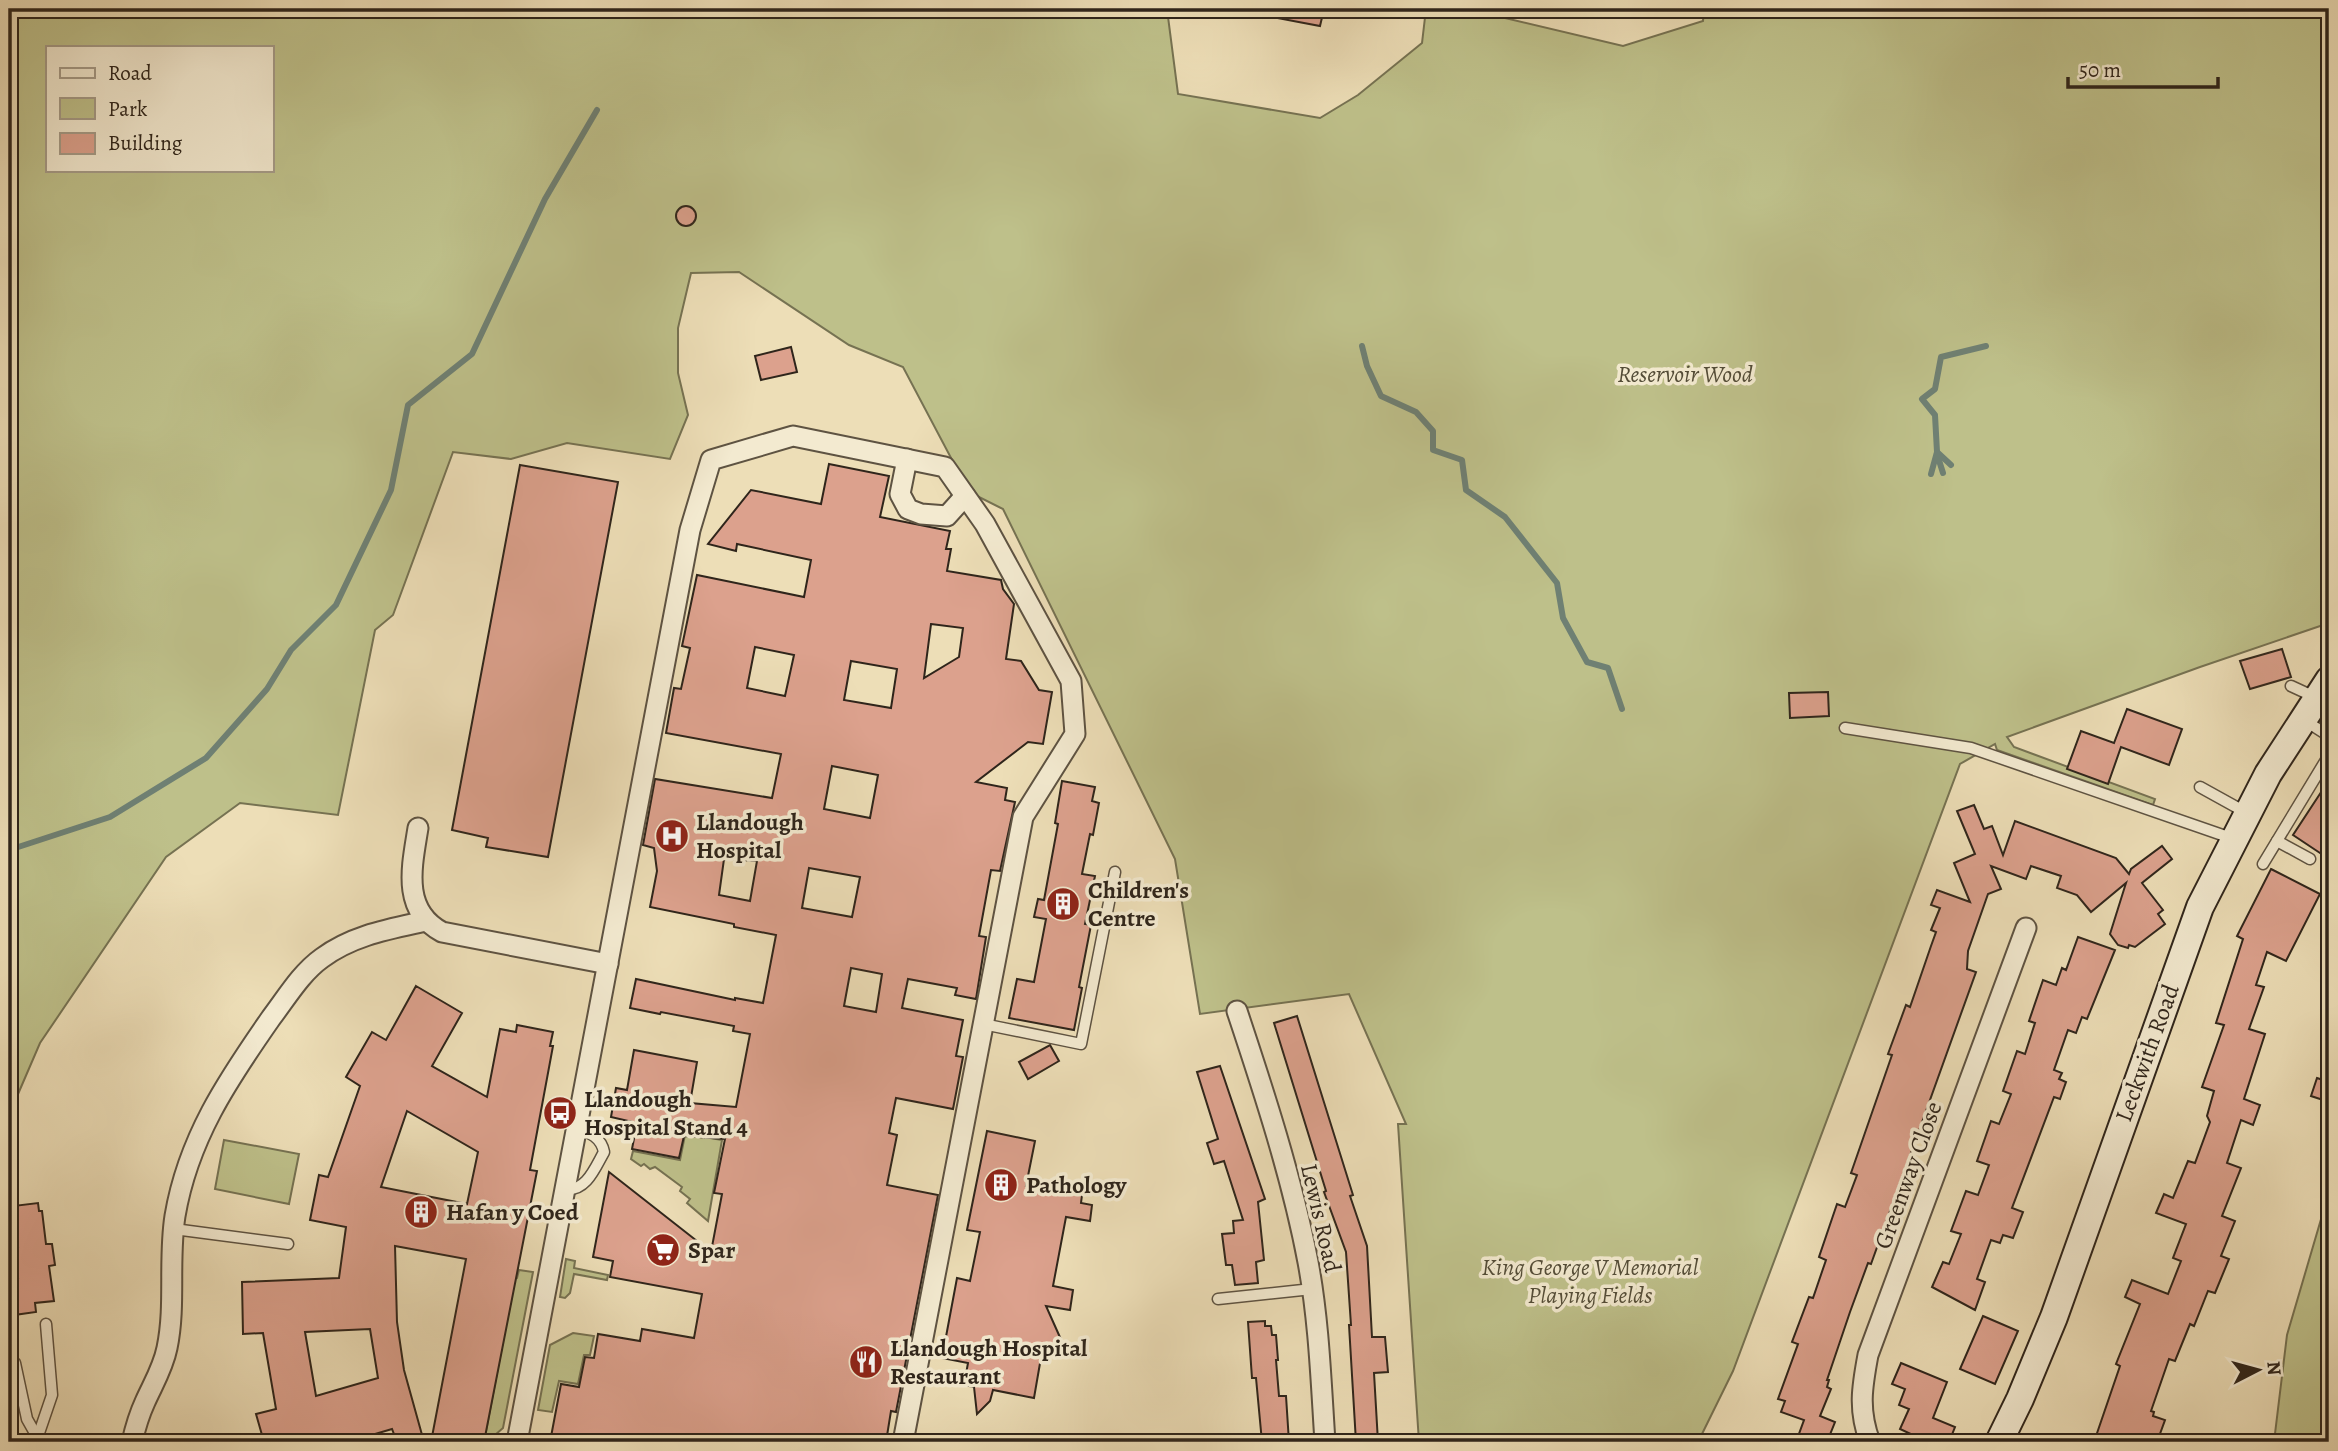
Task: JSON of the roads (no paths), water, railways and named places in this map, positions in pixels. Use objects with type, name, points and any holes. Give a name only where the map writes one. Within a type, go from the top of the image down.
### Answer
[{"type":"main road","name":"Leckwith Road","points":[[2000,1442],[2021,1399],[2054,1317],[2200,908],[2268,774],[2317,699]]},
{"type":"street","points":[[517,1442],[687,544],[711,460],[793,436],[945,467],[985,524],[1071,681],[1074,708],[1074,734],[1023,817],[903,1442]]},
{"type":"street","points":[[907,458],[900,494],[908,509],[921,514],[947,516],[965,496]]},
{"type":"street","points":[[418,828],[412,891],[415,903],[426,921],[442,932],[608,964]]},
{"type":"street","points":[[132,1442],[142,1410],[167,1352],[174,1229],[182,1184],[204,1123],[248,1052],[299,980],[323,957],[368,934],[426,921]]},
{"type":"street","name":"Greenway Close","points":[[1870,1442],[1864,1427],[1861,1395],[1868,1355],[2026,928]]},
{"type":"street","name":"Lewis Road","points":[[1237,1011],[1281,1151],[1308,1261],[1318,1334],[1325,1442]]},
{"type":"lane","points":[[2291,686],[2317,699],[2329,736]]},
{"type":"lane","points":[[1845,728],[1971,748],[2235,839]]},
{"type":"lane","points":[[2263,864],[2329,755]]},
{"type":"lane","points":[[2200,787],[2248,814]]},
{"type":"lane","points":[[2277,841],[2310,859]]},
{"type":"lane","points":[[983,1024],[1081,1044],[1115,872]]},
{"type":"lane","points":[[565,1189],[574,1190],[582,1186],[604,1152],[602,1143],[596,1137],[576,1128]]},
{"type":"lane","points":[[174,1229],[288,1244]]},
{"type":"lane","points":[[1218,1299],[1312,1289]]},
{"type":"lane","points":[[39,1441],[52,1395],[47,1324]]},
{"type":"lane","points":[[15,1363],[27,1419],[39,1441]]},
{"type":"waterway","points":[[9,850],[110,817],[206,758],[267,689],[291,650],[336,605],[391,490],[408,405],[472,354],[545,199],[597,110]]},
{"type":"waterway","points":[[1362,346],[1367,366],[1381,396],[1416,412],[1433,431],[1433,450],[1462,460],[1466,490],[1505,517],[1557,583],[1563,618],[1587,662],[1608,668],[1622,709]]},
{"type":"waterway","points":[[1951,465],[1937,452],[1935,415],[1922,399],[1935,389],[1941,357],[1986,346]]},
{"type":"waterway","points":[[1931,474],[1937,452]]},
{"type":"waterway","points":[[1937,454],[1943,473]]},
{"type":"place","name":"Llandough Hospital","points":[[672,836]]},
{"type":"place","name":"Children's Centre","points":[[1063,904]]},
{"type":"place","name":"Llandough Hospital Stand 4","points":[[560,1113]]},
{"type":"place","name":"Pathology","points":[[1001,1185]]},
{"type":"place","name":"Hafan y Coed","points":[[421,1212]]},
{"type":"place","name":"Spar","points":[[663,1250]]},
{"type":"place","name":"Llandough Hospital Restaurant","points":[[866,1362]]},
{"type":"park label","name":"Reservoir Wood","points":[[1685,374]]},
{"type":"park label","name":"King George V Memorial Playing Fields","points":[[1590,1281]]}]
